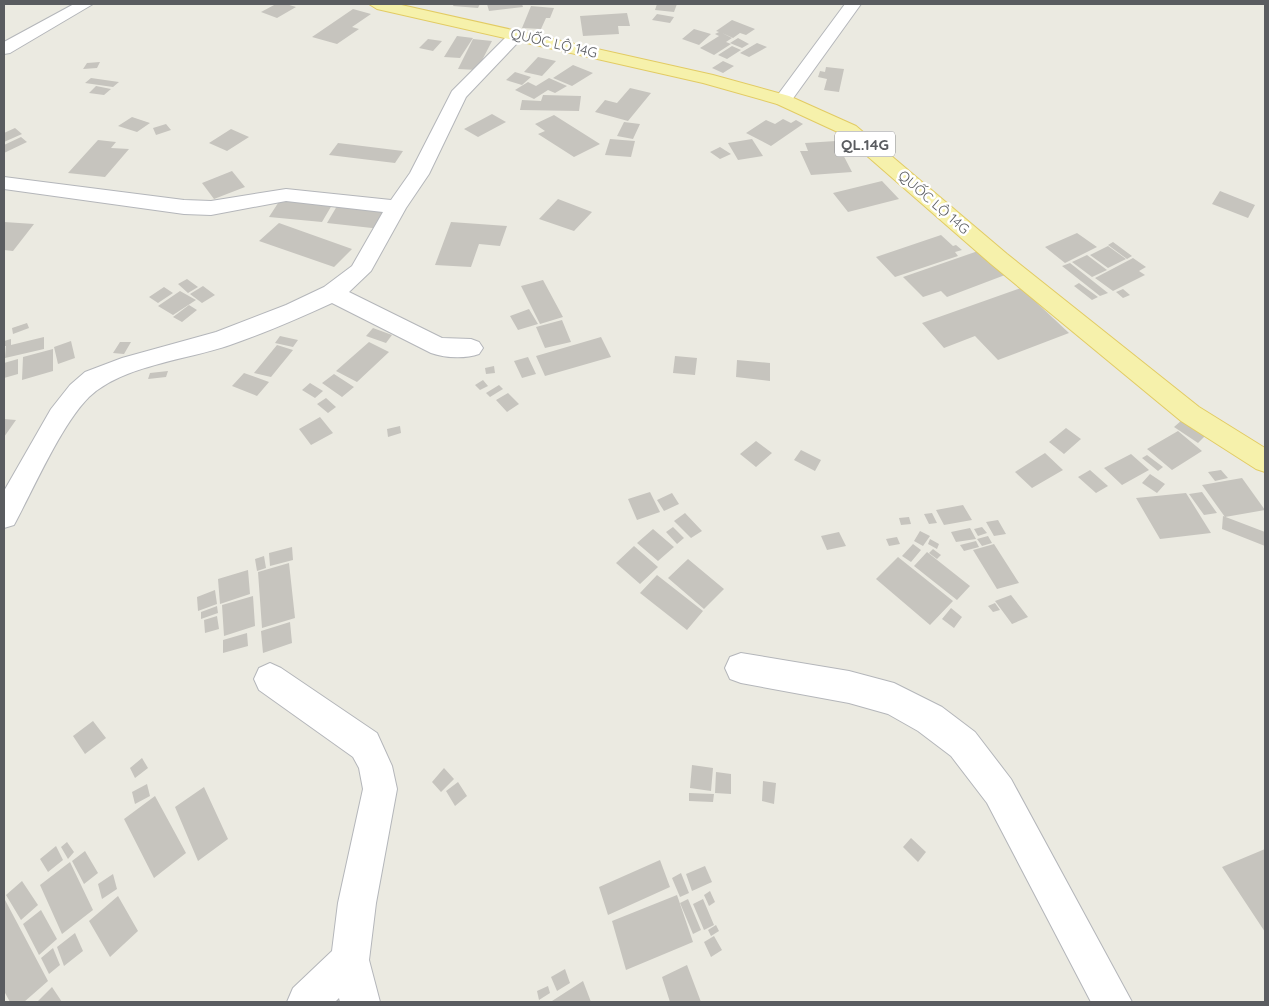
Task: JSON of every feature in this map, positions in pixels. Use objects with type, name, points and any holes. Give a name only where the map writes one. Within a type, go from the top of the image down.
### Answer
[{"type":"main road","name":"QUỐC LỘ 14G","points":[[377,4],[399,6],[698,76],[783,100],[849,130],[999,259],[1190,414],[1265,461]]},
{"type":"street","points":[[4,49],[85,4]]},
{"type":"street","points":[[783,100],[853,4]]},
{"type":"street","points":[[4,516],[60,416],[79,392],[94,379],[122,367],[222,339],[294,311],[332,293],[360,271],[396,207],[419,174],[458,95],[517,34]]},
{"type":"street","points":[[4,184],[184,207],[212,208],[286,195],[396,207]]},
{"type":"street","points":[[332,293],[439,347],[471,348]]},
{"type":"street","points":[[741,668],[849,688],[894,699],[930,719],[963,744],[998,791],[1112,1002]]},
{"type":"street","points":[[270,679],[365,745],[375,766],[380,789],[357,903],[350,960],[360,1002]]},
{"type":"street","points":[[306,1002],[350,960]]},
{"type":"building","points":[[276,4],[296,7],[277,18],[261,12]]},
{"type":"building","points":[[454,4],[480,4],[478,8],[453,6]]},
{"type":"building","points":[[487,4],[522,4],[523,7],[489,11]]},
{"type":"building","points":[[657,4],[677,4],[674,12],[655,10]]},
{"type":"building","points":[[531,6],[554,8],[550,18],[546,18],[541,29],[522,28]]},
{"type":"building","points":[[353,9],[371,14],[352,27],[359,29],[337,44],[312,37]]},
{"type":"building","points":[[627,13],[630,26],[618,26],[619,34],[583,36],[580,16]]},
{"type":"building","points":[[657,14],[674,17],[670,23],[652,20]]},
{"type":"building","points":[[732,20],[755,29],[746,35],[740,33],[733,38],[722,33],[732,38],[726,42],[731,44],[714,55],[700,48],[719,36],[715,34],[719,32],[716,31]]},
{"type":"building","points":[[694,29],[711,34],[699,45],[682,39]]},
{"type":"building","points":[[457,36],[473,38],[460,58],[444,57]]},
{"type":"building","points":[[738,38],[749,44],[742,48],[730,43]]},
{"type":"building","points":[[428,39],[442,41],[433,51],[419,48]]},
{"type":"building","points":[[473,39],[492,41],[477,70],[458,69]]},
{"type":"building","points":[[757,43],[767,47],[749,57],[740,53]]},
{"type":"building","points":[[732,46],[741,50],[727,59],[718,55]]},
{"type":"building","points":[[538,57],[556,61],[542,76],[524,72]]},
{"type":"building","points":[[723,61],[734,66],[723,73],[712,68]]},
{"type":"building","points":[[100,62],[97,68],[83,69],[87,63]]},
{"type":"building","points":[[573,65],[593,73],[572,86],[553,78]]},
{"type":"building","points":[[826,67],[844,69],[839,92],[824,90],[827,79],[818,77],[820,71],[825,72]]},
{"type":"building","points":[[515,72],[531,77],[522,85],[506,80]]},
{"type":"building","points":[[91,78],[119,82],[113,87],[85,83]]},
{"type":"building","points":[[549,78],[567,86],[555,93],[548,90],[534,99],[515,90],[528,82],[536,86]]},
{"type":"building","points":[[96,86],[111,89],[104,95],[89,93]]},
{"type":"building","points":[[630,88],[651,93],[628,121],[595,112],[605,100],[617,103]]},
{"type":"building","points":[[543,95],[581,96],[579,111],[520,110],[522,100],[541,101]]},
{"type":"building","points":[[492,114],[506,122],[478,137],[464,129]]},
{"type":"building","points":[[554,115],[600,144],[574,157],[538,134],[545,131],[535,124]]},
{"type":"building","points":[[132,117],[150,123],[137,132],[118,126]]},
{"type":"building","points":[[783,119],[791,123],[796,120],[803,124],[771,146],[746,133],[766,120],[775,124]]},
{"type":"building","points":[[624,122],[640,124],[633,139],[617,136]]},
{"type":"building","points":[[166,124],[171,130],[156,135],[153,128]]},
{"type":"building","points":[[15,128],[22,134],[4,142],[4,133]]},
{"type":"building","points":[[231,129],[249,137],[227,151],[209,143]]},
{"type":"building","points":[[21,137],[27,142],[4,153],[4,145]]},
{"type":"building","points":[[610,139],[635,141],[631,157],[605,155]]},
{"type":"building","points":[[752,139],[763,156],[738,160],[728,143]]},
{"type":"building","points":[[98,140],[116,142],[111,148],[129,149],[105,177],[68,173]]},
{"type":"building","points":[[836,141],[852,172],[811,175],[800,151],[808,151],[805,143]]},
{"type":"building","points":[[338,143],[403,151],[395,163],[329,155]]},
{"type":"building","points":[[720,147],[731,154],[720,159],[710,152]]},
{"type":"building","points":[[232,171],[245,187],[214,199],[202,183]]},
{"type":"building","points":[[882,181],[899,199],[848,212],[833,193]]},
{"type":"building","points":[[1220,191],[1255,205],[1248,218],[1212,204]]},
{"type":"building","points":[[558,199],[592,212],[574,231],[539,219]]},
{"type":"building","points":[[280,200],[332,205],[322,222],[269,217]]},
{"type":"building","points":[[337,206],[390,212],[381,229],[327,223]]},
{"type":"building","points":[[4,222],[34,224],[13,251],[4,250]]},
{"type":"building","points":[[451,222],[507,226],[500,246],[479,244],[471,267],[435,265]]},
{"type":"building","points":[[279,223],[352,249],[334,267],[259,241]]},
{"type":"building","points":[[1077,233],[1097,247],[1065,263],[1045,247]]},
{"type":"building","points":[[941,235],[953,246],[956,245],[962,250],[955,252],[958,256],[895,277],[876,257]]},
{"type":"building","points":[[1113,242],[1132,256],[1127,259],[1108,245]]},
{"type":"building","points":[[1108,246],[1126,259],[1108,268],[1090,255]]},
{"type":"building","points":[[978,251],[1005,275],[947,297],[941,291],[923,297],[903,277]]},
{"type":"building","points":[[1087,255],[1107,270],[1092,277],[1072,262]]},
{"type":"building","points":[[1133,258],[1146,267],[1139,271],[1145,275],[1113,291],[1095,278]]},
{"type":"building","points":[[1070,263],[1108,293],[1100,296],[1062,266]]},
{"type":"building","points":[[187,279],[198,287],[188,293],[178,284]]},
{"type":"building","points":[[543,280],[563,317],[540,324],[521,286]]},
{"type":"building","points":[[1079,283],[1098,297],[1092,300],[1074,286]]},
{"type":"building","points":[[203,286],[215,295],[202,303],[190,294]]},
{"type":"building","points":[[164,287],[173,293],[158,303],[149,297]]},
{"type":"building","points":[[1021,288],[1069,333],[998,360],[975,336],[944,348],[922,323]]},
{"type":"building","points":[[1123,289],[1130,295],[1123,298],[1116,292]]},
{"type":"building","points":[[180,291],[196,300],[173,315],[158,306]]},
{"type":"building","points":[[189,305],[197,310],[182,322],[173,317]]},
{"type":"building","points":[[529,309],[538,324],[518,330],[510,316]]},
{"type":"building","points":[[562,320],[571,342],[545,348],[536,327]]},
{"type":"building","points":[[27,323],[29,328],[13,334],[12,328]]},
{"type":"building","points":[[373,328],[392,335],[386,343],[366,336]]},
{"type":"building","points":[[280,336],[298,340],[293,347],[275,343]]},
{"type":"building","points":[[44,337],[44,349],[5,358],[6,346],[4,346],[4,341],[11,339],[11,345]]},
{"type":"building","points":[[601,337],[611,357],[545,376],[536,356]]},
{"type":"building","points":[[71,341],[75,358],[58,364],[54,347]]},
{"type":"building","points":[[120,342],[131,342],[124,354],[113,353]]},
{"type":"building","points":[[369,342],[389,352],[357,382],[336,371]]},
{"type":"building","points":[[277,345],[293,350],[271,377],[254,373]]},
{"type":"building","points":[[53,349],[53,371],[22,380],[23,357]]},
{"type":"building","points":[[675,356],[697,358],[695,375],[673,373]]},
{"type":"building","points":[[528,357],[536,374],[522,378],[514,361]]},
{"type":"building","points":[[18,359],[18,374],[4,378],[4,363]]},
{"type":"building","points":[[737,360],[770,363],[770,381],[736,377]]},
{"type":"building","points":[[494,366],[495,373],[486,374],[485,368]]},
{"type":"building","points":[[168,371],[166,377],[148,379],[150,373]]},
{"type":"building","points":[[244,373],[269,382],[257,396],[232,386]]},
{"type":"building","points":[[334,374],[354,387],[342,397],[322,383]]},
{"type":"building","points":[[483,380],[488,386],[480,390],[475,385]]},
{"type":"building","points":[[310,383],[323,391],[315,398],[302,390]]},
{"type":"building","points":[[499,385],[503,389],[490,397],[486,393]]},
{"type":"building","points":[[508,393],[519,404],[507,412],[496,400]]},
{"type":"building","points":[[326,398],[336,407],[328,413],[317,404]]},
{"type":"building","points":[[320,417],[333,433],[311,445],[299,429]]},
{"type":"building","points":[[4,419],[16,420],[4,437]]},
{"type":"building","points":[[1182,420],[1206,435],[1198,443],[1174,427]]},
{"type":"building","points":[[400,426],[401,433],[388,437],[387,429]]},
{"type":"building","points":[[1066,428],[1081,439],[1064,454],[1049,442]]},
{"type":"building","points":[[1178,431],[1202,451],[1172,470],[1147,449]]},
{"type":"building","points":[[756,441],[772,453],[756,467],[740,454]]},
{"type":"building","points":[[801,450],[821,460],[815,471],[794,460]]},
{"type":"building","points":[[1045,453],[1063,470],[1032,488],[1015,472]]},
{"type":"building","points":[[1131,454],[1149,470],[1122,485],[1104,468]]},
{"type":"building","points":[[1147,455],[1163,467],[1158,471],[1142,458]]},
{"type":"building","points":[[1090,470],[1108,486],[1096,493],[1078,477]]},
{"type":"building","points":[[1221,470],[1228,478],[1215,481],[1208,472]]},
{"type":"building","points":[[1150,474],[1165,484],[1157,493],[1142,483]]},
{"type":"building","points":[[1242,478],[1265,510],[1225,517],[1202,485]]},
{"type":"building","points":[[650,492],[660,512],[637,520],[628,499]]},
{"type":"building","points":[[1202,492],[1217,513],[1204,515],[1189,494]]},
{"type":"building","points":[[672,493],[679,504],[664,511],[657,500]]},
{"type":"building","points":[[1186,493],[1211,533],[1160,539],[1136,498]]},
{"type":"building","points":[[963,505],[972,520],[944,525],[936,510]]},
{"type":"building","points":[[685,513],[702,531],[691,538],[674,521]]},
{"type":"building","points":[[932,513],[937,523],[929,524],[924,514]]},
{"type":"building","points":[[1223,516],[1265,532],[1265,546],[1222,529]]},
{"type":"building","points":[[909,517],[911,524],[901,525],[899,518]]},
{"type":"building","points":[[998,520],[1006,534],[994,536],[986,522]]},
{"type":"building","points":[[673,527],[684,538],[677,544],[666,532]]},
{"type":"building","points":[[982,527],[987,533],[978,536],[974,529]]},
{"type":"building","points":[[970,528],[976,539],[956,542],[951,532]]},
{"type":"building","points":[[653,529],[674,547],[658,561],[637,543]]},
{"type":"building","points":[[920,531],[930,536],[923,546],[914,541]]},
{"type":"building","points":[[839,532],[846,546],[827,550],[821,536]]},
{"type":"building","points":[[988,536],[992,543],[982,546],[977,539]]},
{"type":"building","points":[[897,537],[900,544],[889,546],[886,539]]},
{"type":"building","points":[[930,539],[939,544],[937,549],[928,544]]},
{"type":"building","points":[[976,541],[979,547],[964,551],[960,545]]},
{"type":"building","points":[[913,544],[921,550],[911,562],[902,556]]},
{"type":"building","points":[[994,544],[1019,583],[997,589],[973,550]]},
{"type":"building","points":[[634,546],[658,567],[640,584],[616,563]]},
{"type":"building","points":[[292,547],[293,560],[270,566],[269,553]]},
{"type":"building","points":[[933,549],[941,555],[937,559],[929,553]]},
{"type":"building","points":[[927,552],[970,586],[957,600],[914,566]]},
{"type":"building","points":[[264,556],[266,568],[257,571],[255,559]]},
{"type":"building","points":[[898,557],[953,601],[930,625],[876,579]]},
{"type":"building","points":[[688,559],[724,589],[704,609],[668,578]]},
{"type":"building","points":[[289,563],[295,618],[262,628],[258,572]]},
{"type":"building","points":[[248,570],[250,594],[220,604],[218,579]]},
{"type":"building","points":[[657,575],[703,611],[687,630],[640,593]]},
{"type":"building","points":[[215,590],[217,604],[198,611],[197,597]]},
{"type":"building","points":[[1011,595],[1028,617],[1012,624],[995,601]]},
{"type":"building","points":[[253,596],[255,626],[224,636],[222,605]]},
{"type":"building","points":[[995,603],[1000,610],[993,612],[988,606]]},
{"type":"building","points":[[217,606],[218,613],[201,619],[201,612]]},
{"type":"building","points":[[951,608],[962,617],[954,628],[942,619]]},
{"type":"building","points":[[217,616],[219,629],[205,633],[204,620]]},
{"type":"building","points":[[290,622],[292,643],[263,653],[261,631]]},
{"type":"building","points":[[247,633],[248,646],[223,653],[223,640]]},
{"type":"building","points":[[93,721],[106,738],[85,754],[73,736]]},
{"type":"building","points":[[142,758],[148,768],[135,778],[130,768]]},
{"type":"building","points":[[692,765],[713,768],[711,791],[690,788]]},
{"type":"building","points":[[444,768],[454,779],[441,792],[432,782]]},
{"type":"building","points":[[716,772],[731,774],[731,794],[715,793]]},
{"type":"building","points":[[763,781],[776,783],[774,804],[762,801]]},
{"type":"building","points":[[458,782],[467,796],[455,806],[446,791]]},
{"type":"building","points":[[147,784],[150,796],[135,804],[132,792]]},
{"type":"building","points":[[204,787],[228,839],[198,861],[175,807]]},
{"type":"building","points":[[689,793],[714,794],[713,802],[689,801]]},
{"type":"building","points":[[155,796],[186,853],[154,878],[124,819]]},
{"type":"building","points":[[911,838],[926,852],[918,862],[903,847]]},
{"type":"building","points":[[67,842],[74,852],[68,859],[61,847]]},
{"type":"building","points":[[56,846],[63,860],[48,872],[40,859]]},
{"type":"building","points":[[1265,849],[1265,932],[1222,867]]},
{"type":"building","points":[[85,851],[98,873],[84,884],[72,861]]},
{"type":"building","points":[[660,860],[670,887],[608,915],[599,887]]},
{"type":"building","points":[[70,862],[93,910],[62,934],[40,885]]},
{"type":"building","points":[[705,866],[712,882],[692,891],[686,874]]},
{"type":"building","points":[[681,873],[689,893],[680,897],[672,878]]},
{"type":"building","points":[[113,874],[117,889],[102,899],[98,884]]},
{"type":"building","points":[[22,881],[38,905],[21,920],[6,895]]},
{"type":"building","points":[[710,891],[715,902],[709,906],[704,895]]},
{"type":"building","points":[[677,895],[693,942],[626,970],[612,921]]},
{"type":"building","points":[[118,896],[138,931],[110,957],[89,921]]},
{"type":"building","points":[[4,898],[48,981],[24,1002],[10,1002],[4,991]]},
{"type":"building","points":[[688,899],[701,930],[693,934],[680,903]]},
{"type":"building","points":[[703,899],[714,925],[704,930],[693,904]]},
{"type":"building","points":[[41,910],[57,939],[39,955],[23,924]]},
{"type":"building","points":[[716,925],[719,931],[711,936],[708,930]]},
{"type":"building","points":[[75,933],[83,951],[64,966],[57,947]]},
{"type":"building","points":[[714,936],[722,950],[711,957],[704,942]]},
{"type":"building","points":[[53,948],[60,965],[49,974],[41,958]]},
{"type":"building","points":[[687,965],[701,1002],[670,1002],[662,977]]},
{"type":"building","points":[[565,969],[570,983],[557,991],[551,977]]},
{"type":"building","points":[[583,981],[591,1002],[552,1002],[552,1001]]},
{"type":"building","points":[[548,986],[550,993],[539,1000],[537,991]]},
{"type":"building","points":[[52,987],[62,1002],[37,1002]]}]
